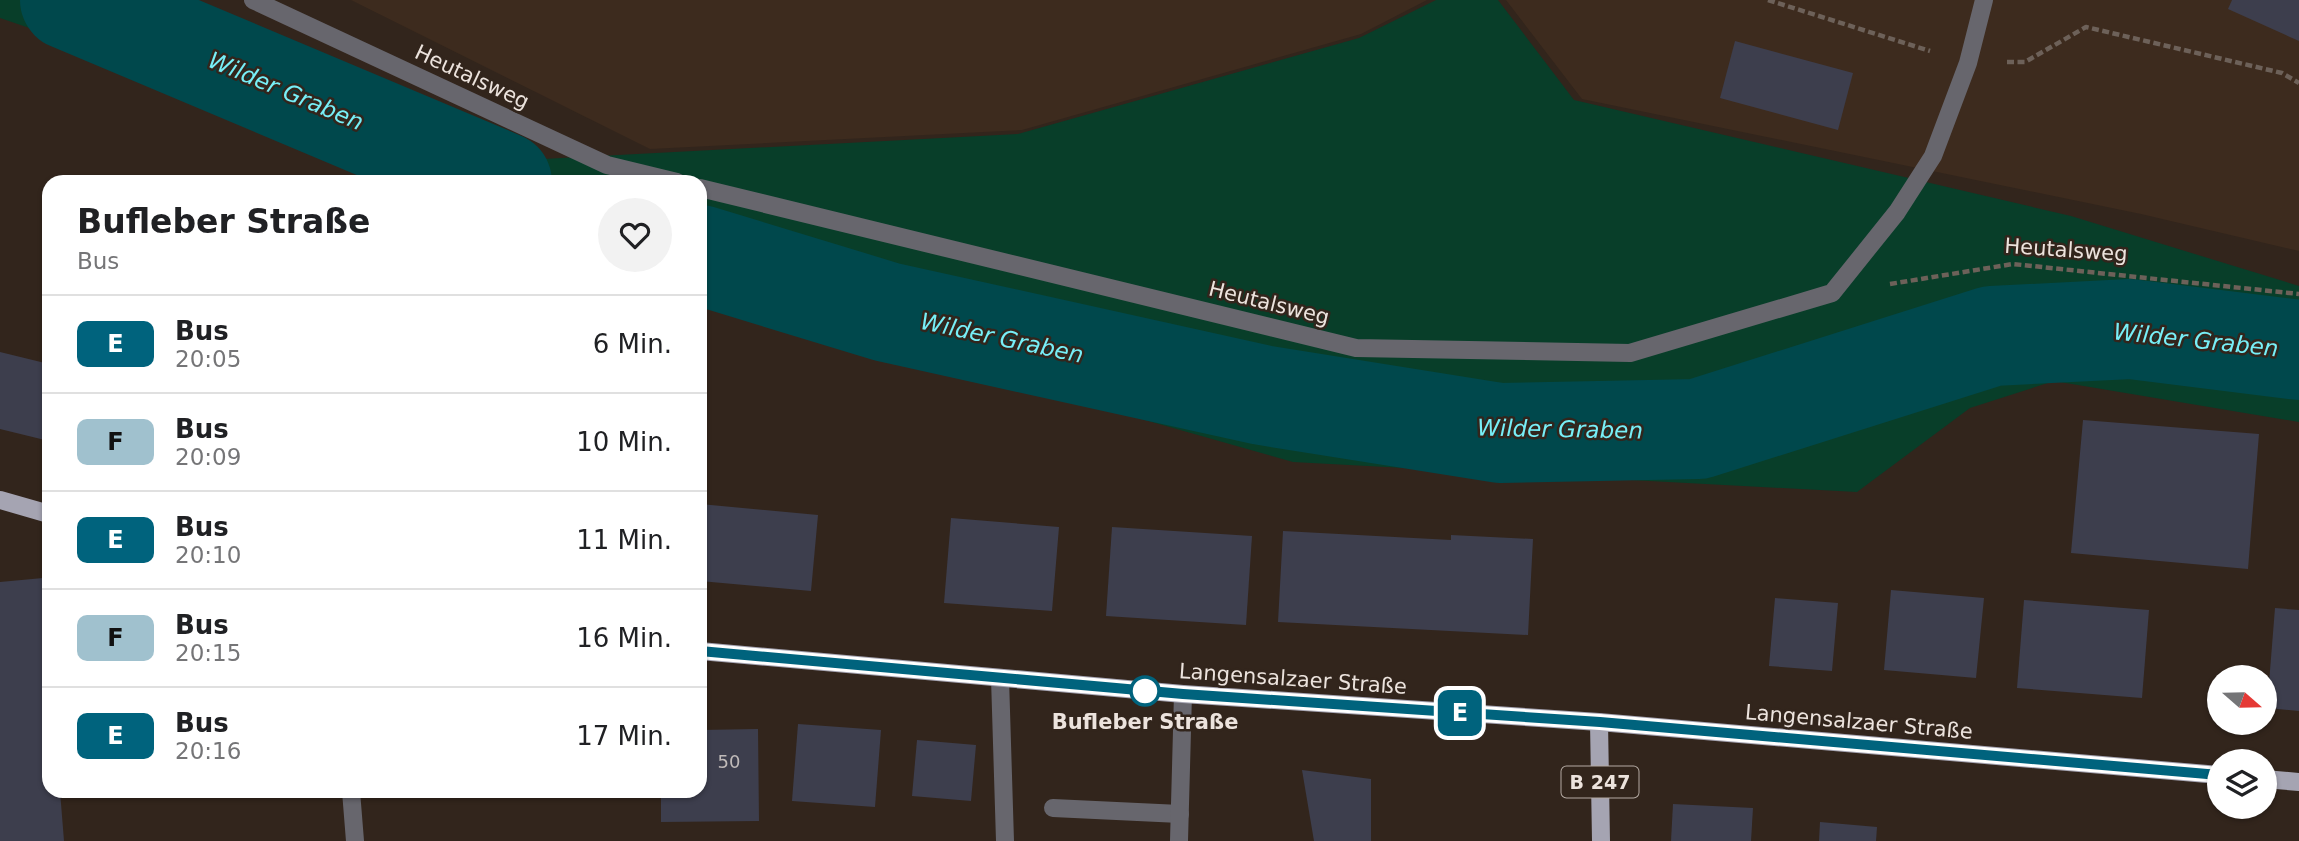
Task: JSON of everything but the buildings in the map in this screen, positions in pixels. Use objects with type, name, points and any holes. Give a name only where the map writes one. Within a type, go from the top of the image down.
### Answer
[{"type":"main road","points":[[0,500],[42,512]]},
{"type":"main road","name":"Langensalzaer Straße","points":[[707,652],[1183,694],[1600,722],[2207,774]]},
{"type":"main road","name":"B 247","points":[[1600,722],[1601,841]]},
{"type":"main road","points":[[2277,780],[2299,782]]},
{"type":"street","name":"Heutalsweg","points":[[253,0],[607,165],[648,175]]},
{"type":"street","points":[[1832,293],[1897,212],[1933,156],[1968,63],[1984,0]]},
{"type":"street","name":"Heutalsweg","points":[[707,190],[1356,348],[1630,353],[1832,293]]},
{"type":"street","points":[[1000,678],[1005,841]]},
{"type":"street","points":[[1179,841],[1183,694]]},
{"type":"street","points":[[352,798],[355,841]]},
{"type":"street","points":[[1053,808],[1180,814]]},
{"type":"path","points":[[1768,0],[1968,63],[2025,62],[2086,27],[2282,73],[2299,83]]},
{"type":"path","name":"Heutalsweg","points":[[1832,293],[2012,264],[2299,294]]},
{"type":"shaded area","points":[[351,0],[1427,0],[1361,34],[1022,130],[650,149]]},
{"type":"shaded area","points":[[1506,0],[2299,0],[2299,251],[2141,214],[1582,99]]},
{"type":"green space","points":[[0,0],[184,0],[524,160],[1018,134],[1359,38],[1436,0],[1498,0],[1574,100],[2071,216],[2299,286],[2299,422],[2054,381],[1970,408],[1857,492],[1293,462],[1060,396],[707,280],[707,175],[420,175],[0,18]]},
{"type":"waterway","name":"Wilder Graben","points":[[70,0],[485,175]]},
{"type":"waterway","name":"Wilder Graben","points":[[707,257],[887,312],[1262,395],[1500,433],[1698,429],[1992,336],[2130,329],[2299,350]]},
{"type":"bus line","name":"E","points":[[707,652],[1183,694],[1600,722],[2207,774]]},
{"type":"place","name":"Bufleber Straße","points":[[1145,691]]}]
